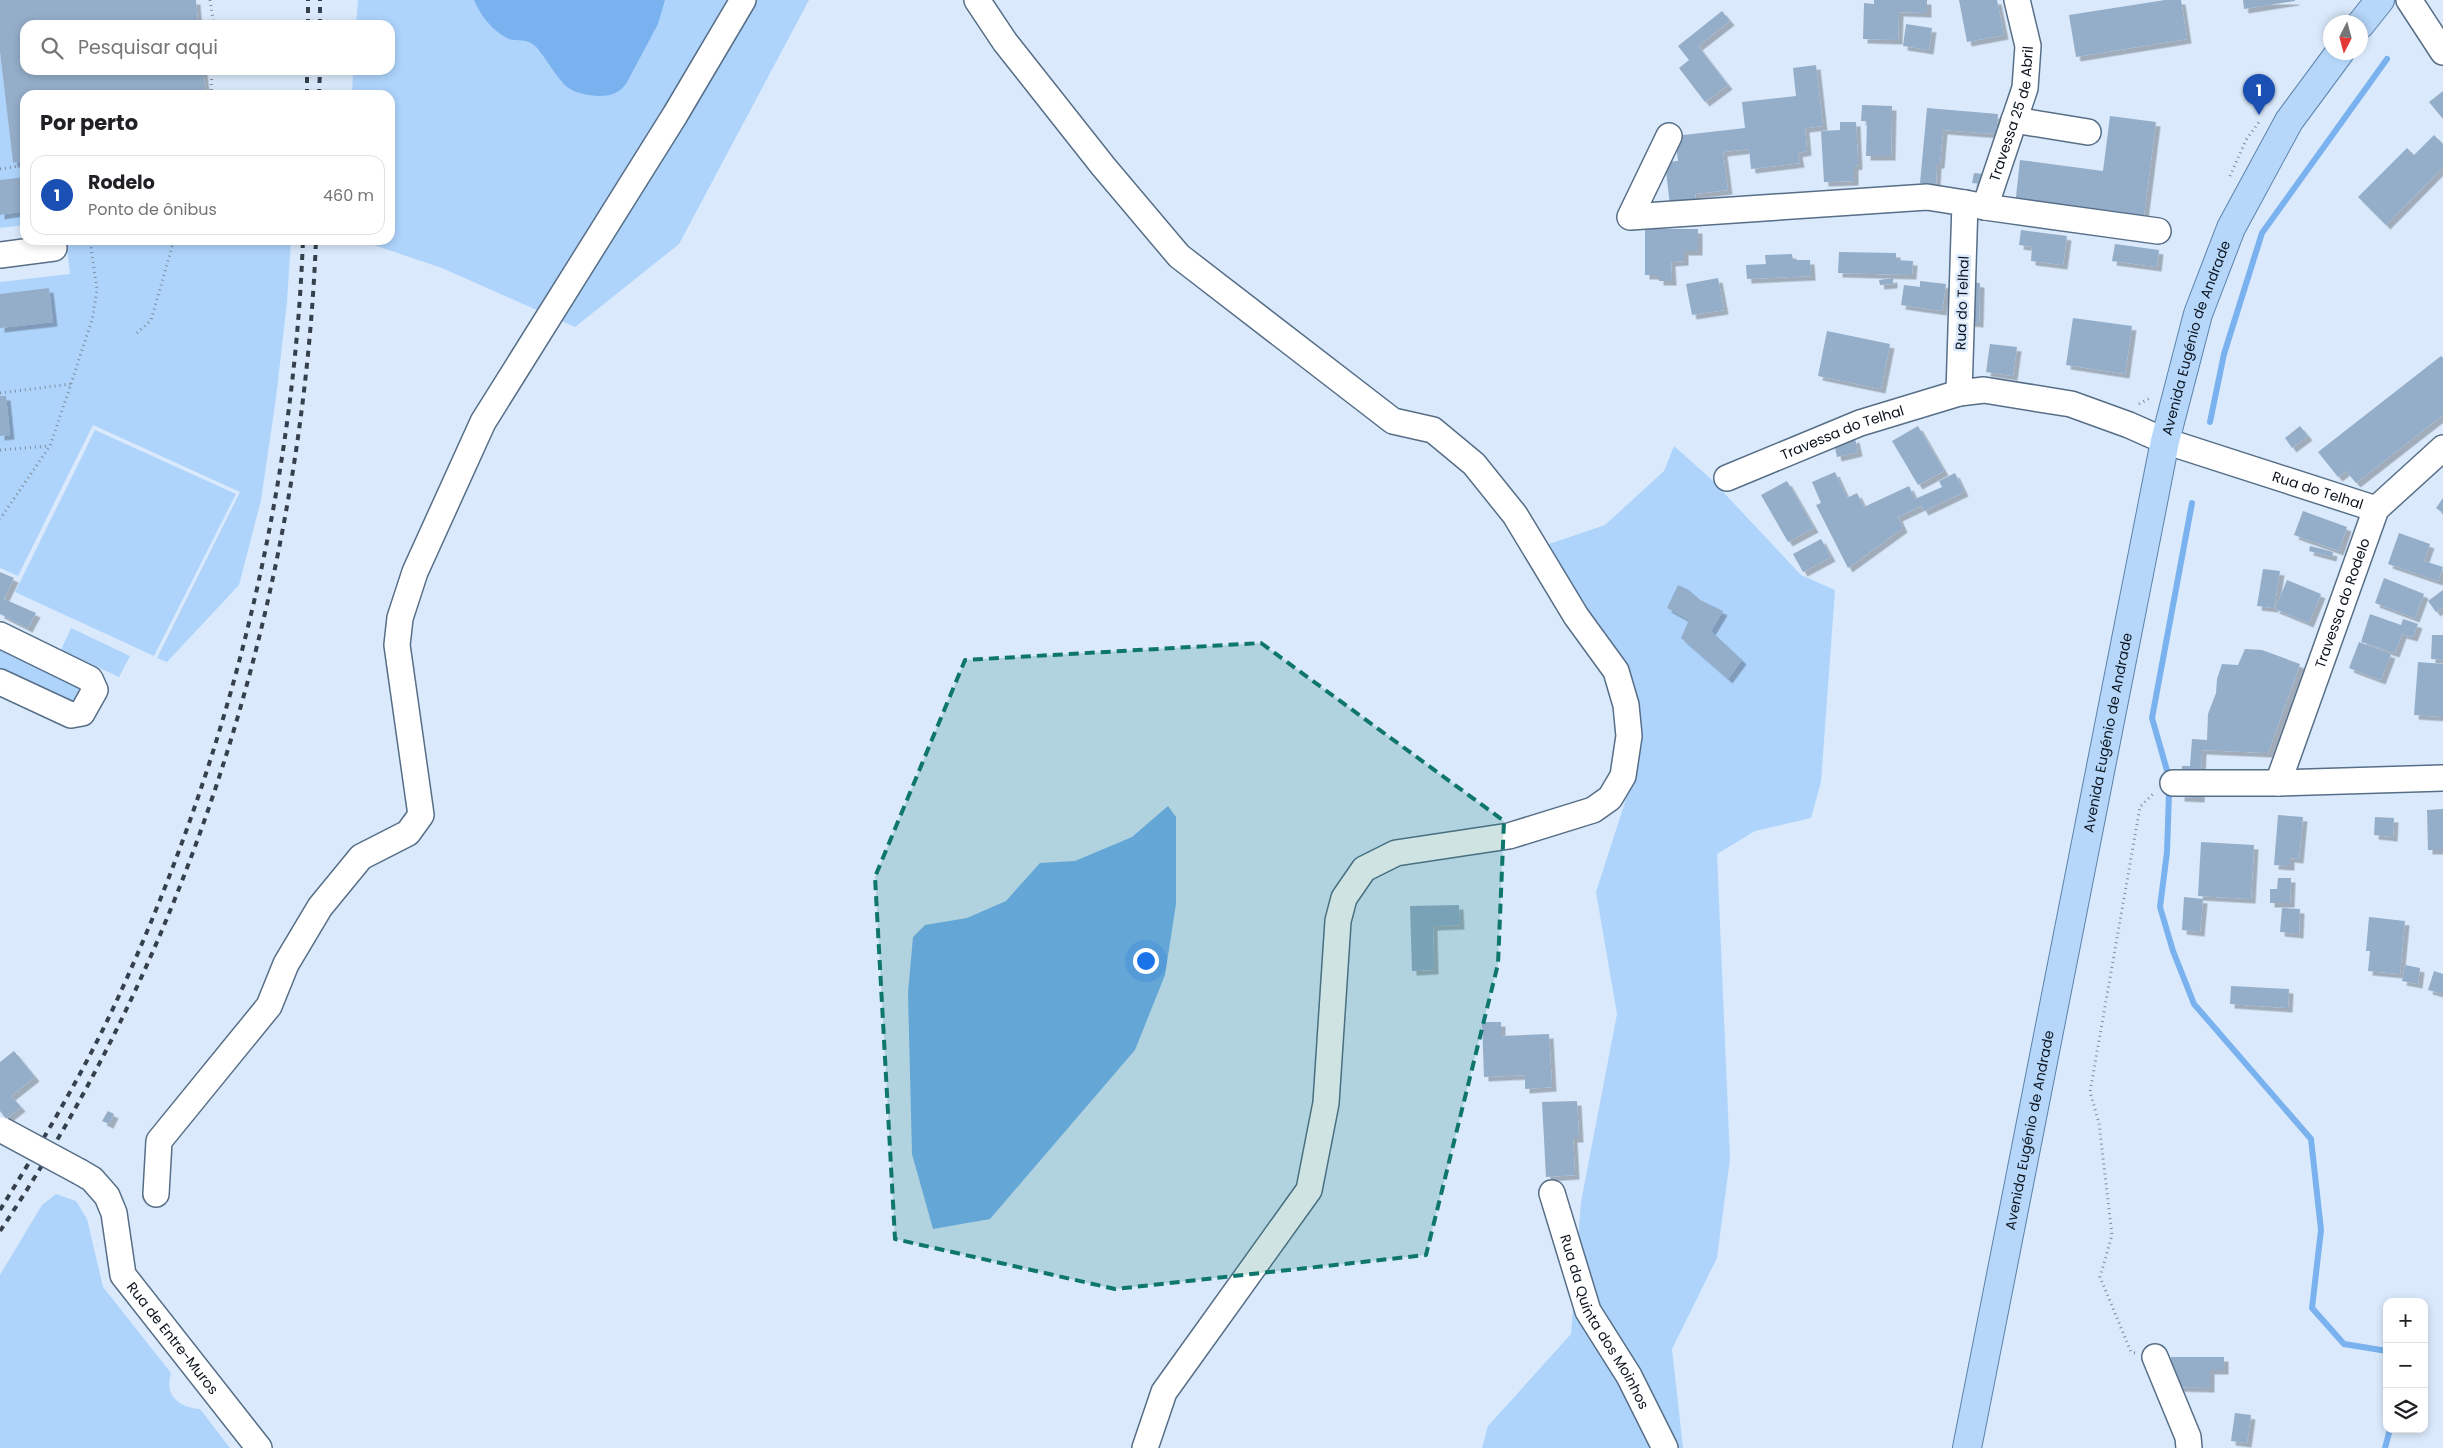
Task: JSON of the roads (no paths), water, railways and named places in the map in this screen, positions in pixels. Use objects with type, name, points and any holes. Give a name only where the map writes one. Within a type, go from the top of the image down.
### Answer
[{"type":"main road","points":[[2368,15],[2380,0]]},
{"type":"main road","name":"Avenida Eugénio de Andrade","points":[[1967,1448],[2165,442],[2198,314],[2231,228],[2289,121],[2334,60]]},
{"type":"street","points":[[156,1194],[159,1141],[269,1006],[286,964],[320,907],[361,858],[408,833],[421,815],[397,646],[400,618],[414,572],[483,422],[675,115],[743,0]]},
{"type":"street","points":[[977,0],[1005,42],[1104,166],[1180,256],[1393,421],[1433,430],[1474,464],[1515,515],[1576,616],[1616,671],[1626,706],[1629,736],[1623,776],[1610,798],[1593,810],[1509,836],[1396,853],[1364,869],[1344,898],[1338,922],[1326,1103],[1309,1190],[1164,1392],[1145,1448]]},
{"type":"street","name":"Travessa 25 de Abril","points":[[1975,205],[2014,120],[2025,88],[2028,46],[2017,0]]},
{"type":"street","points":[[2409,0],[2443,52]]},
{"type":"street","points":[[2014,120],[2088,132]]},
{"type":"street","points":[[1669,136],[1630,217],[1927,197],[2158,230]]},
{"type":"street","name":"Rua do Telhal","points":[[1975,205],[1959,393],[1984,390],[2071,404],[2129,425],[2165,442],[2376,508]]},
{"type":"street","points":[[0,255],[54,248]]},
{"type":"street","name":"Travessa do Telhal","points":[[1727,478],[1860,424],[1959,393]]},
{"type":"street","name":"Travessa do Rodelo","points":[[2278,783],[2376,508],[2443,448]]},
{"type":"street","points":[[0,635],[90,679],[95,690],[82,713],[70,715],[0,682]]},
{"type":"street","points":[[2173,783],[2278,783],[2443,778]]},
{"type":"street","name":"Rua de Entre-Muros","points":[[1,1129],[92,1179],[107,1196],[114,1213],[123,1275],[259,1448]]},
{"type":"street","name":"Rua da Quinta dos Moinhos","points":[[1552,1193],[1588,1311],[1630,1376],[1665,1448]]},
{"type":"street","points":[[2155,1357],[2188,1437],[2188,1448]]},
{"type":"waterway","points":[[2210,422],[2224,354],[2262,233],[2387,59]]},
{"type":"waterway","points":[[2168,774],[2152,718],[2192,503]]},
{"type":"waterway","points":[[2169,793],[2167,852],[2160,907],[2173,951],[2194,1004],[2311,1139],[2321,1230],[2312,1308],[2344,1344],[2383,1350]]},
{"type":"waterway","points":[[2385,1448],[2389,1433]]},
{"type":"railway","points":[[308,0],[308,20]]},
{"type":"railway","points":[[320,0],[320,20]]},
{"type":"railway","points":[[307,75],[307,90]]},
{"type":"railway","points":[[319,90],[320,75]]},
{"type":"railway","points":[[0,1210],[65,1101],[95,1046],[122,989],[160,900],[194,809],[224,717],[249,623],[270,529],[286,433],[297,337],[303,245]]},
{"type":"railway","points":[[0,1231],[69,1120],[129,1003],[182,882],[225,757],[261,630],[288,500],[306,370],[316,245]]},
{"type":"place","name":"Rodelo","points":[[2259,115]]}]
